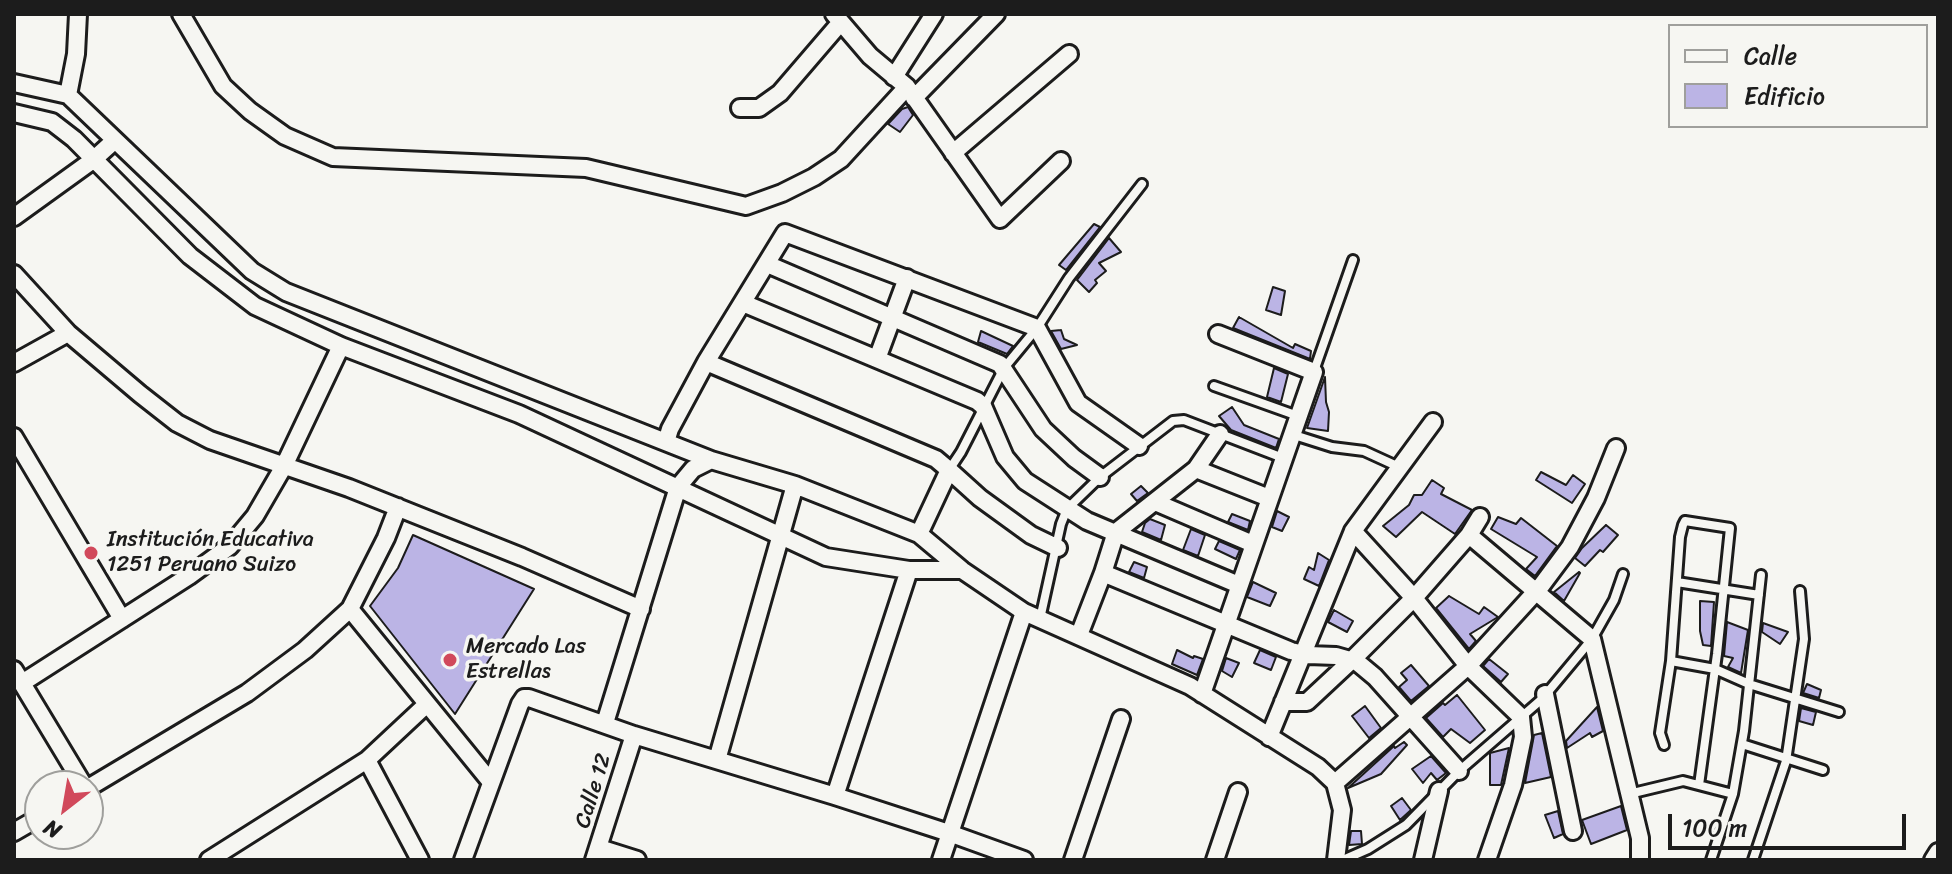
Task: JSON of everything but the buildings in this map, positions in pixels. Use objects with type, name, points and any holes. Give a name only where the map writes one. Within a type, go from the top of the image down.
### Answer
[{"type":"street","points":[[68,95],[76,54],[78,14]]},
{"type":"street","points":[[181,14],[223,86],[250,111],[285,136],[333,157],[586,168],[746,206],[803,183],[841,159],[905,87],[996,14]]},
{"type":"street","points":[[905,87],[934,14]]},
{"type":"street","points":[[740,108],[759,108],[780,93],[838,18],[870,56],[905,87],[1000,219],[1061,161]]},
{"type":"street","points":[[953,153],[1069,54]]},
{"type":"street","points":[[14,83],[68,95],[252,271],[286,292],[711,460],[795,485],[919,534],[962,570],[1024,612],[1202,694],[1318,767],[1335,783],[1342,810],[1336,860]]},
{"type":"street","points":[[14,113],[52,122],[61,129],[190,256],[255,306],[341,346],[519,414],[826,557],[909,570],[962,570]]},
{"type":"street","points":[[14,217],[93,160],[114,141]]},
{"type":"street","points":[[666,442],[706,362],[785,233],[1037,328],[1078,403],[1139,446]]},
{"type":"street","points":[[767,264],[1004,368],[1043,429],[1100,477]]},
{"type":"street","points":[[14,274],[68,333],[177,423],[210,440],[398,507],[641,609]]},
{"type":"street","points":[[877,359],[907,278]]},
{"type":"street","points":[[743,303],[983,406],[1005,457],[1025,481],[1087,521],[1239,585]]},
{"type":"street","points":[[14,363],[68,333]]},
{"type":"street","points":[[1202,694],[1314,372],[1218,334]]},
{"type":"street","points":[[76,770],[18,676],[122,619],[230,546],[255,516],[284,466],[341,346]]},
{"type":"street","points":[[706,362],[936,459],[980,498],[1031,535],[1058,548]]},
{"type":"street","points":[[1269,737],[1353,531],[1433,422]]},
{"type":"street","points":[[1079,635],[1116,532],[1196,469],[1220,434]]},
{"type":"street","points":[[14,437],[122,619]]},
{"type":"street","points":[[1335,783],[1468,666],[1536,591],[1576,534],[1596,498],[1616,448]]},
{"type":"street","points":[[605,723],[678,487],[693,469],[711,460]]},
{"type":"street","points":[[1196,469],[1269,498]]},
{"type":"street","points":[[919,534],[949,470]]},
{"type":"street","points":[[717,760],[795,485]]},
{"type":"street","points":[[1155,502],[1253,544]]},
{"type":"street","points":[[104,776],[247,693],[305,650],[350,609],[398,507]]},
{"type":"street","points":[[1283,702],[1307,702],[1352,660],[1414,598],[1469,535],[1480,517]]},
{"type":"street","points":[[1353,531],[1414,598],[1468,666],[1521,717],[1523,737],[1513,785],[1487,860]]},
{"type":"street","points":[[1469,535],[1592,639],[1640,838],[1640,860]]},
{"type":"street","points":[[835,796],[909,570]]},
{"type":"street","points":[[1103,573],[1302,653],[1352,660],[1375,677],[1459,771]]},
{"type":"street","points":[[350,609],[490,781]]},
{"type":"street","points":[[941,860],[1024,612]]},
{"type":"street","points":[[1545,694],[1573,831]]},
{"type":"street","points":[[463,860],[490,781],[524,698],[529,698],[634,735],[835,796],[1024,860]]},
{"type":"street","points":[[209,860],[367,760],[427,704]]},
{"type":"street","points":[[1073,860],[1121,719]]},
{"type":"street","name":"Calle 12","points":[[596,854],[634,735]]},
{"type":"street","points":[[367,760],[420,860]]},
{"type":"street","points":[[1423,860],[1439,791]]},
{"type":"street","points":[[1215,860],[1238,792]]},
{"type":"street","points":[[1933,860],[1938,852]]},
{"type":"street","points":[[596,854],[637,860]]},
{"type":"lane","points":[[949,470],[1004,368],[1037,328],[1069,278],[1142,184]]},
{"type":"lane","points":[[1314,372],[1353,260]]},
{"type":"lane","points":[[1214,386],[1298,416]]},
{"type":"lane","points":[[1040,619],[1067,509],[1100,477],[1173,421],[1184,420],[1283,458]]},
{"type":"lane","points":[[1291,434],[1332,447],[1364,451],[1399,467]]},
{"type":"lane","points":[[1664,745],[1660,733],[1671,661],[1680,537],[1685,521],[1730,528],[1699,785]]},
{"type":"lane","points":[[1343,860],[1368,849],[1406,825],[1459,771],[1545,694],[1592,639],[1614,600],[1623,574]]},
{"type":"lane","points":[[1711,860],[1733,794],[1742,744],[1761,575]]},
{"type":"lane","points":[[1677,582],[1759,595]]},
{"type":"lane","points":[[1753,860],[1786,758],[1804,639],[1800,591]]},
{"type":"lane","points":[[1671,661],[1715,669],[1749,684],[1839,712]]},
{"type":"lane","points":[[1742,744],[1823,770]]},
{"type":"lane","points":[[1629,794],[1683,781],[1733,794]]},
{"type":"place","name":"Institución Educativa 1251 Peruano Suizo","points":[[91,553]]},
{"type":"place","name":"Mercado Las Estrellas","points":[[450,660]]}]
